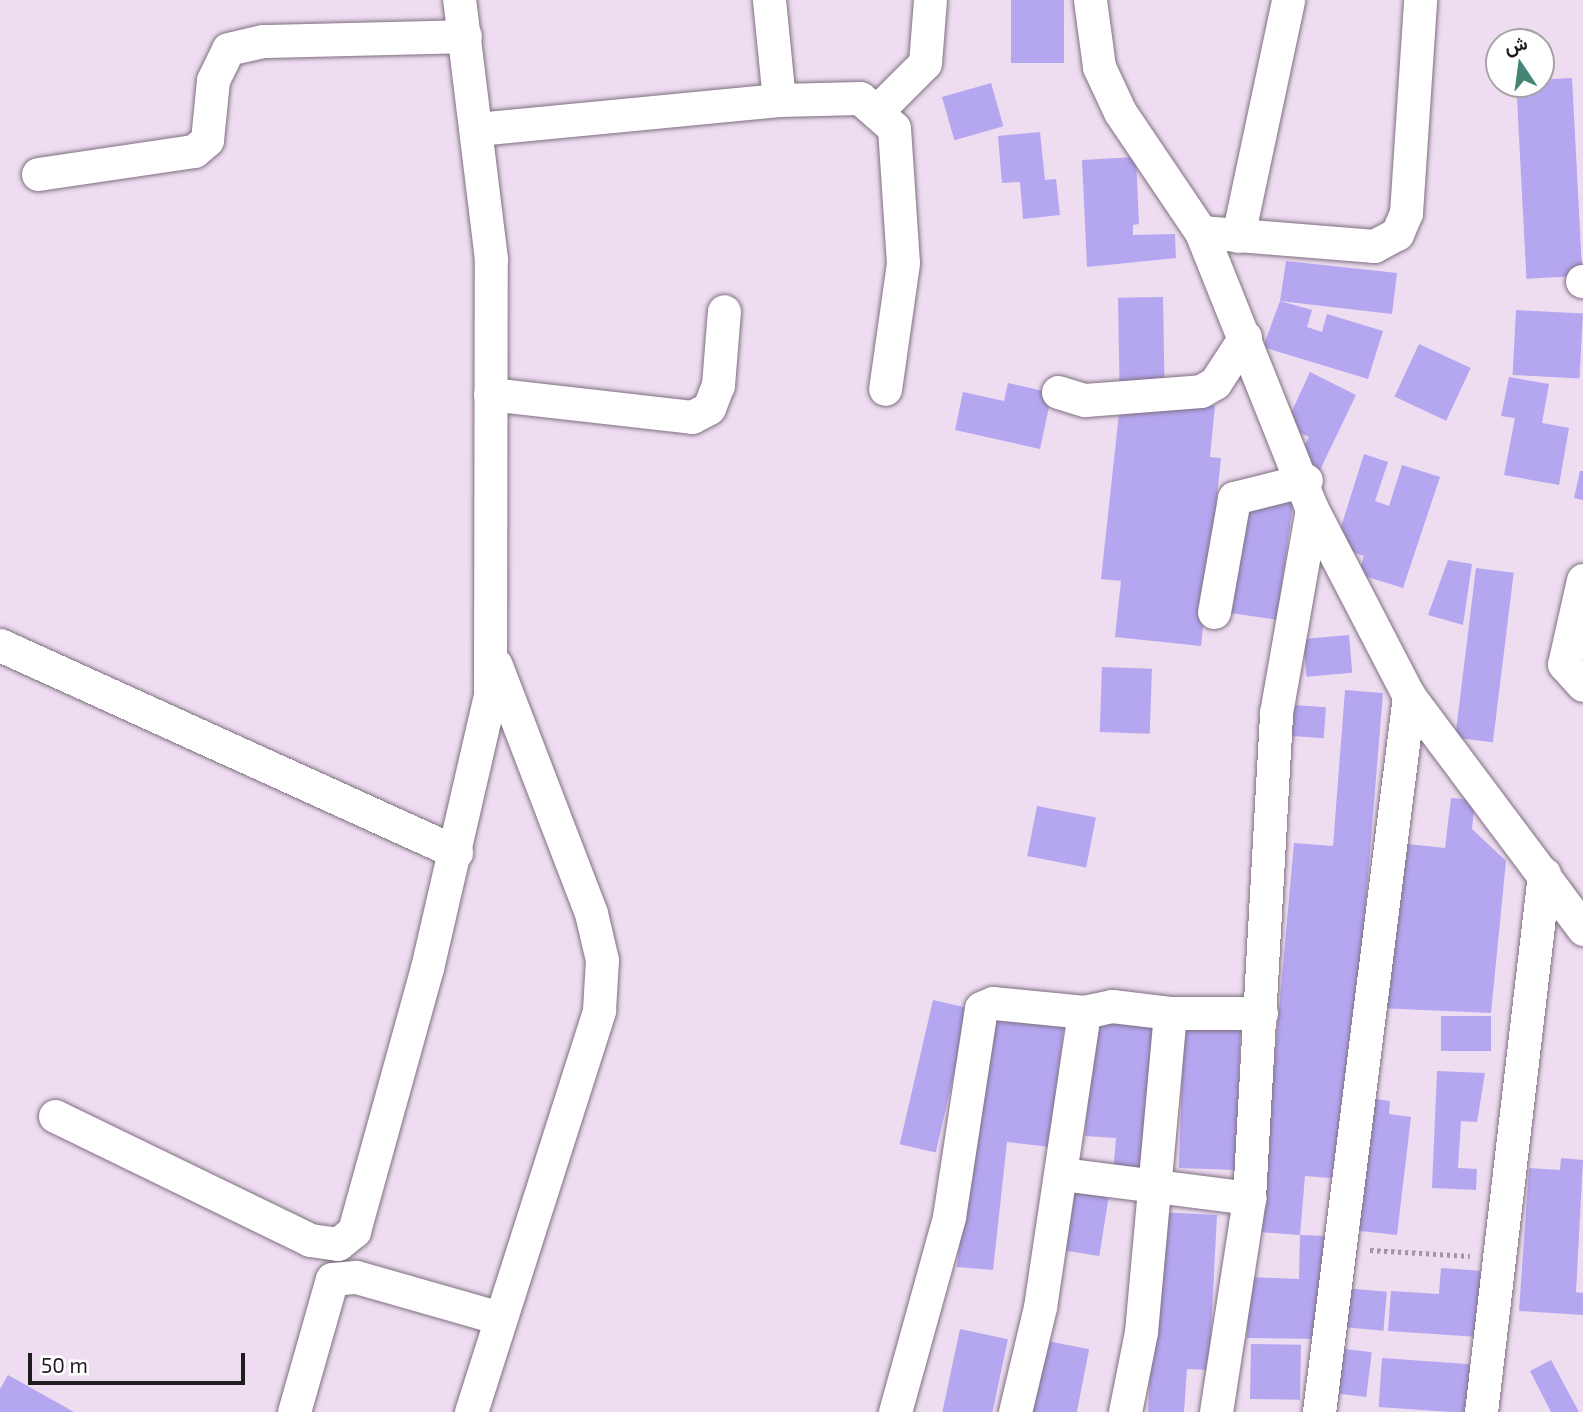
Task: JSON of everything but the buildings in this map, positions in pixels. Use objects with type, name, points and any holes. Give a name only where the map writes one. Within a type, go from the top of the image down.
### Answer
[{"type":"street","points":[[55,1116],[310,1240],[327,1245],[349,1238],[456,852],[484,732],[490,649],[491,259],[459,0]]},
{"type":"street","points":[[769,0],[779,100]]},
{"type":"street","points":[[878,110],[925,63],[930,0]]},
{"type":"street","points":[[1090,0],[1099,67],[1119,112],[1201,232],[1309,494],[1409,696],[1583,929]]},
{"type":"street","points":[[1238,236],[1288,0]]},
{"type":"street","points":[[1201,232],[1374,246],[1403,227],[1420,0]]},
{"type":"street","points":[[38,174],[194,152],[207,140],[213,80],[228,48],[263,41],[465,36]]},
{"type":"street","points":[[477,129],[779,100],[860,98],[878,110],[894,128],[903,263],[885,389]]},
{"type":"street","points":[[490,394],[692,417],[709,408],[718,385],[724,311]]},
{"type":"street","points":[[1058,392],[1085,400],[1201,391],[1215,383],[1245,337]]},
{"type":"street","points":[[1214,612],[1234,498],[1309,494]]},
{"type":"street","points":[[1216,1412],[1249,1198],[1276,713],[1309,494]]},
{"type":"street","points":[[1583,580],[1564,664],[1583,685]]},
{"type":"street","points":[[0,645],[456,852]]},
{"type":"street","points":[[471,1412],[599,1010],[602,960],[591,913],[490,649]]},
{"type":"street","points":[[1319,1412],[1409,696]]},
{"type":"street","points":[[1481,1412],[1544,874]]},
{"type":"street","points":[[895,1412],[949,1217],[981,1008],[993,1003],[1084,1012],[1112,1006],[1170,1013],[1261,1013]]},
{"type":"street","points":[[1015,1412],[1062,1174],[1076,1039],[1084,1012]]},
{"type":"street","points":[[1125,1412],[1141,1332],[1170,1013]]},
{"type":"street","points":[[1062,1174],[1154,1189],[1249,1198]]},
{"type":"street","points":[[293,1412],[332,1279],[356,1277],[500,1318]]},
{"type":"path","points":[[1338,1248],[1499,1257]]}]
